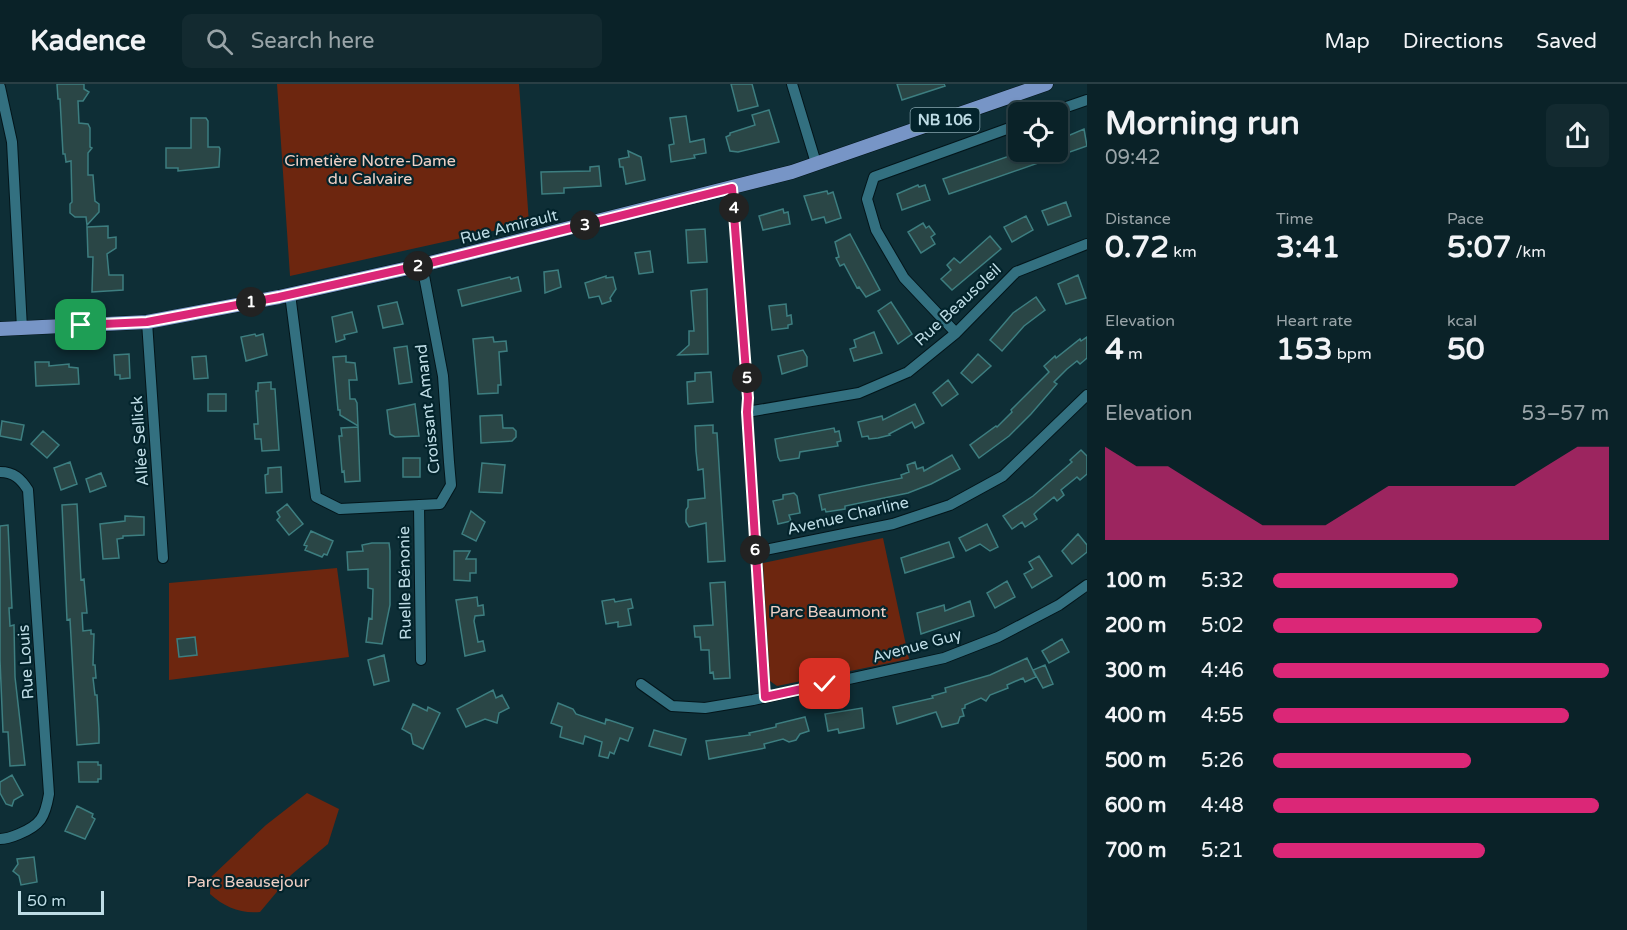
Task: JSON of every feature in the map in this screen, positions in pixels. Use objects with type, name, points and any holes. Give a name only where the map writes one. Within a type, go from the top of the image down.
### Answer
[{"type":"main road","name":"Rue Amirault","points":[[0,329],[147,322],[422,265],[732,188],[816,164],[1046,84]]},
{"type":"street","points":[[792,84],[816,164]]},
{"type":"street","points":[[0,87],[12,142],[22,328]]},
{"type":"street","points":[[1068,107],[1087,100]]},
{"type":"street","points":[[956,333],[904,278],[876,230],[867,199],[874,177],[1008,129]]},
{"type":"street","points":[[732,188],[748,398],[765,697]]},
{"type":"street","name":"Rue Beausoleil","points":[[747,412],[860,393],[908,372],[956,333],[1016,272],[1087,244]]},
{"type":"street","name":"Croissant Amand","points":[[290,294],[316,497],[340,509],[440,504],[451,485],[442,376],[422,265]]},
{"type":"street","name":"Allée Sellick","points":[[147,322],[163,558]]},
{"type":"street","name":"Avenue Charline","points":[[755,552],[893,525],[950,505],[1003,476],[1087,395]]},
{"type":"street","name":"Rue Louis","points":[[0,472],[20,478],[28,490],[49,794],[45,813],[33,828],[7,839],[0,839]]},
{"type":"street","name":"Ruelle Bénonie","points":[[419,506],[421,660]]},
{"type":"street","name":"Avenue Guy","points":[[641,684],[672,706],[705,708],[944,658],[998,637],[1059,605],[1087,585]]},
{"type":"green space","name":"Cimetière Notre-Dame du Calvaire","points":[[277,84],[519,84],[529,223],[290,276]]},
{"type":"green space","name":"Parc Beaumont","points":[[883,538],[909,659],[777,686],[770,681],[763,563]]},
{"type":"green space","points":[[337,568],[349,657],[169,680],[169,583]]},
{"type":"green space","name":"Parc Beausejour","points":[[307,793],[339,809],[328,844],[291,875],[260,912],[233,909],[210,894],[211,877],[266,825]]},
{"type":"building","points":[[57,84],[84,84],[84,89],[89,92],[83,101],[78,101],[79,123],[88,124],[90,128],[90,147],[92,148],[88,153],[88,175],[93,175],[95,201],[99,204],[99,212],[87,225],[86,217],[75,217],[70,213],[71,161],[66,162],[65,154],[63,154]]},
{"type":"building","points":[[731,84],[752,84],[758,106],[738,111]]},
{"type":"building","points":[[897,84],[944,84],[945,86],[902,100]]},
{"type":"building","points":[[769,110],[779,142],[738,152],[730,151],[726,137],[730,133],[755,125],[752,115]]},
{"type":"building","points":[[686,116],[690,142],[704,139],[706,153],[694,155],[695,158],[671,162],[669,145],[674,144],[670,118]]},
{"type":"building","points":[[191,118],[206,118],[208,121],[208,147],[219,147],[219,167],[178,171],[178,168],[166,168],[166,148],[191,148]]},
{"type":"building","points":[[1084,129],[1087,146],[1068,153],[1068,136]]},
{"type":"building","points":[[628,151],[641,157],[645,180],[626,184],[619,159],[629,157]]},
{"type":"building","points":[[1008,156],[1008,162],[1041,162],[949,194],[943,179]]},
{"type":"building","points":[[599,166],[601,186],[564,188],[564,193],[542,194],[541,172],[590,171],[590,167]]},
{"type":"building","points":[[918,185],[919,187],[925,185],[930,200],[902,210],[897,194]]},
{"type":"building","points":[[827,191],[828,194],[833,192],[841,218],[826,223],[824,217],[812,220],[804,196]]},
{"type":"building","points":[[1066,202],[1071,216],[1048,225],[1042,211]]},
{"type":"building","points":[[783,209],[784,213],[788,212],[790,224],[763,230],[759,216]]},
{"type":"building","points":[[1026,216],[1033,230],[1012,242],[1004,227]]},
{"type":"building","points":[[923,223],[926,228],[929,226],[935,234],[931,237],[935,244],[921,253],[908,232]]},
{"type":"building","points":[[108,226],[108,238],[116,237],[116,248],[107,254],[109,275],[123,275],[123,290],[92,292],[93,257],[88,257],[87,227]]},
{"type":"building","points":[[705,229],[707,262],[688,263],[686,230]]},
{"type":"building","points":[[850,234],[880,290],[866,297],[859,287],[857,288],[844,264],[840,266],[836,258],[839,257],[835,242]]},
{"type":"building","points":[[990,236],[1001,249],[952,290],[941,279],[951,270],[947,265],[954,258],[960,263]]},
{"type":"building","points":[[650,251],[653,272],[639,274],[635,253]]},
{"type":"building","points":[[558,270],[561,287],[545,293],[544,272]]},
{"type":"building","points":[[1078,275],[1086,298],[1066,304],[1058,284]]},
{"type":"building","points":[[606,276],[606,278],[613,277],[616,289],[610,298],[611,301],[602,304],[599,296],[589,298],[585,283]]},
{"type":"building","points":[[510,277],[511,279],[518,277],[521,291],[462,306],[458,290]]},
{"type":"building","points":[[707,289],[708,354],[678,355],[689,345],[689,331],[694,331],[691,291]]},
{"type":"building","points":[[1036,297],[1045,310],[1024,326],[1002,351],[990,340],[1013,313]]},
{"type":"building","points":[[397,302],[403,324],[383,328],[378,306]]},
{"type":"building","points":[[891,302],[912,334],[898,344],[878,311]]},
{"type":"building","points":[[786,304],[787,316],[791,315],[792,324],[788,325],[788,328],[772,330],[769,306]]},
{"type":"building","points":[[352,312],[357,332],[344,335],[345,339],[336,342],[332,317]]},
{"type":"building","points":[[874,332],[882,353],[854,361],[850,349],[856,347],[854,340]]},
{"type":"building","points":[[255,334],[256,336],[263,334],[267,355],[246,361],[241,337]]},
{"type":"building","points":[[493,337],[494,342],[506,341],[507,351],[499,352],[501,385],[498,385],[498,393],[478,394],[473,339]]},
{"type":"building","points":[[1087,337],[1087,358],[1080,364],[1077,361],[1067,369],[1054,382],[1057,384],[1031,414],[1009,436],[979,458],[970,445],[997,427],[1012,412],[1011,410],[1049,372],[1044,366],[1080,339],[1081,341]]},
{"type":"building","points":[[407,346],[412,382],[399,384],[394,348]]},
{"type":"building","points":[[803,350],[807,357],[807,366],[782,374],[778,356]]},
{"type":"building","points":[[129,354],[130,378],[120,379],[120,375],[115,375],[114,355]]},
{"type":"building","points":[[978,354],[991,366],[972,383],[961,373]]},
{"type":"building","points":[[206,356],[208,378],[194,379],[192,357]]},
{"type":"building","points":[[346,356],[346,362],[355,363],[357,380],[349,380],[350,399],[355,399],[357,403],[358,426],[340,415],[340,410],[338,410],[333,357]]},
{"type":"building","points":[[35,362],[49,362],[49,366],[69,364],[69,367],[78,368],[79,384],[36,386]]},
{"type":"building","points":[[711,372],[713,402],[688,404],[687,382],[695,381],[695,373]]},
{"type":"building","points":[[948,380],[958,394],[942,406],[933,393]]},
{"type":"building","points":[[271,382],[271,389],[275,389],[279,450],[262,451],[261,439],[255,439],[254,424],[258,424],[256,391],[258,391],[258,383]]},
{"type":"building","points":[[208,394],[226,394],[226,411],[208,411]]},
{"type":"building","points":[[415,404],[419,436],[395,437],[390,434],[387,410]]},
{"type":"building","points":[[915,404],[924,423],[915,428],[912,422],[890,435],[878,438],[862,437],[858,422],[882,416],[883,420]]},
{"type":"building","points":[[502,415],[503,428],[513,428],[516,431],[516,437],[512,441],[481,443],[480,416]]},
{"type":"building","points":[[2,421],[24,425],[21,440],[0,436]]},
{"type":"building","points":[[713,425],[713,433],[717,433],[725,561],[708,562],[706,523],[689,527],[686,522],[686,510],[688,500],[705,498],[703,469],[698,470],[695,426]]},
{"type":"building","points":[[358,427],[360,481],[345,482],[339,436],[342,436],[341,428]]},
{"type":"building","points":[[834,428],[835,432],[839,431],[841,441],[837,442],[838,446],[800,452],[799,458],[780,461],[775,439]]},
{"type":"building","points":[[43,431],[59,445],[47,458],[31,444]]},
{"type":"building","points":[[1081,450],[1087,456],[1087,474],[1080,480],[1077,477],[1061,490],[1064,495],[1057,501],[1054,497],[1037,511],[1034,514],[1037,519],[1025,527],[1022,522],[1012,529],[1003,516],[1033,496],[1072,462],[1070,460]]},
{"type":"building","points":[[952,455],[960,469],[931,484],[908,493],[845,506],[845,509],[826,512],[825,509],[822,510],[819,495],[902,478],[901,475],[909,472],[907,465],[915,462],[917,469],[923,467],[924,471]]},
{"type":"building","points":[[403,458],[420,458],[420,477],[403,477]]},
{"type":"building","points":[[70,462],[77,484],[61,490],[54,468]]},
{"type":"building","points":[[482,463],[505,465],[502,493],[479,492]]},
{"type":"building","points":[[281,467],[282,492],[266,493],[265,475],[268,474],[268,468]]},
{"type":"building","points":[[101,473],[106,486],[90,492],[86,479]]},
{"type":"building","points":[[794,493],[797,496],[800,513],[789,515],[791,521],[778,524],[773,501],[783,499],[783,495]]},
{"type":"building","points":[[77,504],[81,580],[84,579],[87,613],[82,613],[83,631],[91,630],[91,634],[94,634],[93,665],[95,665],[96,678],[93,678],[95,695],[97,695],[99,743],[77,745],[70,619],[67,620],[62,505]]},
{"type":"building","points":[[287,504],[303,524],[289,535],[277,520],[280,517],[277,512]]},
{"type":"building","points":[[471,511],[485,522],[476,541],[462,534]]},
{"type":"building","points":[[125,516],[144,517],[144,535],[123,536],[117,539],[119,558],[103,559],[100,524],[125,521]]},
{"type":"building","points":[[987,524],[998,547],[990,551],[980,544],[966,551],[959,538]]},
{"type":"building","points":[[8,525],[12,608],[9,608],[10,626],[14,625],[15,677],[25,765],[10,766],[8,732],[3,732],[0,660],[0,526]]},
{"type":"building","points":[[311,531],[333,541],[327,555],[324,554],[322,557],[305,550],[307,546],[304,545]]},
{"type":"building","points":[[1078,534],[1087,545],[1087,552],[1072,564],[1062,551]]},
{"type":"building","points":[[949,542],[954,557],[905,573],[901,558]]},
{"type":"building","points":[[389,543],[390,551],[390,605],[382,644],[366,642],[369,618],[372,619],[373,589],[368,588],[368,569],[348,570],[347,552],[363,551],[362,545]]},
{"type":"building","points":[[454,551],[470,551],[466,559],[476,559],[476,573],[470,573],[470,581],[454,580]]},
{"type":"building","points":[[1039,556],[1052,576],[1032,588],[1024,574],[1033,569],[1029,562]]},
{"type":"building","points":[[1007,581],[1015,597],[995,608],[987,593]]},
{"type":"building","points":[[725,582],[730,678],[714,679],[713,672],[710,673],[709,650],[701,650],[700,637],[695,637],[694,626],[713,625],[710,583]]},
{"type":"building","points":[[477,597],[478,606],[483,605],[484,615],[475,616],[474,621],[478,642],[483,641],[485,651],[465,656],[456,600]]},
{"type":"building","points":[[614,599],[615,602],[631,599],[633,608],[628,609],[631,625],[618,627],[618,622],[606,624],[602,601]]},
{"type":"building","points":[[970,601],[974,616],[921,634],[917,613],[944,605],[945,611]]},
{"type":"building","points":[[195,637],[197,655],[179,657],[177,639]]},
{"type":"building","points":[[1062,639],[1069,652],[1049,663],[1042,651]]},
{"type":"building","points":[[384,655],[389,681],[374,685],[368,660]]},
{"type":"building","points":[[1027,658],[1036,677],[1025,682],[1023,678],[1007,685],[1008,688],[990,695],[986,701],[981,698],[965,705],[962,709],[964,716],[960,717],[958,723],[942,727],[936,712],[897,724],[893,707],[933,698],[932,696],[946,692],[945,688],[990,675]]},
{"type":"building","points":[[1045,665],[1053,684],[1043,688],[1033,670]]},
{"type":"building","points":[[493,690],[496,698],[502,695],[509,708],[499,713],[497,723],[485,719],[466,727],[457,709]]},
{"type":"building","points":[[558,703],[573,709],[576,714],[605,724],[606,719],[633,728],[628,741],[620,738],[614,754],[610,752],[608,758],[599,756],[602,742],[585,736],[583,744],[560,737],[562,727],[551,723]]},
{"type":"building","points":[[413,704],[427,711],[428,707],[440,713],[423,749],[413,744],[411,734],[402,729]]},
{"type":"building","points":[[862,708],[864,728],[839,733],[838,729],[828,731],[825,714]]},
{"type":"building","points":[[805,717],[809,731],[800,734],[796,740],[789,742],[783,739],[764,744],[765,748],[709,759],[706,741],[750,735],[749,733],[776,727],[776,724]]},
{"type":"building","points":[[654,730],[686,739],[681,755],[649,746]]},
{"type":"building","points":[[78,762],[98,762],[98,765],[101,765],[101,779],[98,779],[98,782],[79,782]]},
{"type":"building","points":[[12,775],[23,795],[14,800],[12,806],[6,804],[0,793],[0,782]]},
{"type":"building","points":[[77,806],[93,814],[92,817],[95,819],[85,839],[65,831]]},
{"type":"building","points":[[34,857],[37,882],[21,885],[19,876],[13,871],[18,864],[17,859]]},
{"type":"route","points":[[81,325],[147,322],[279,297],[422,265],[732,188],[748,398],[765,697],[825,684]]}]
